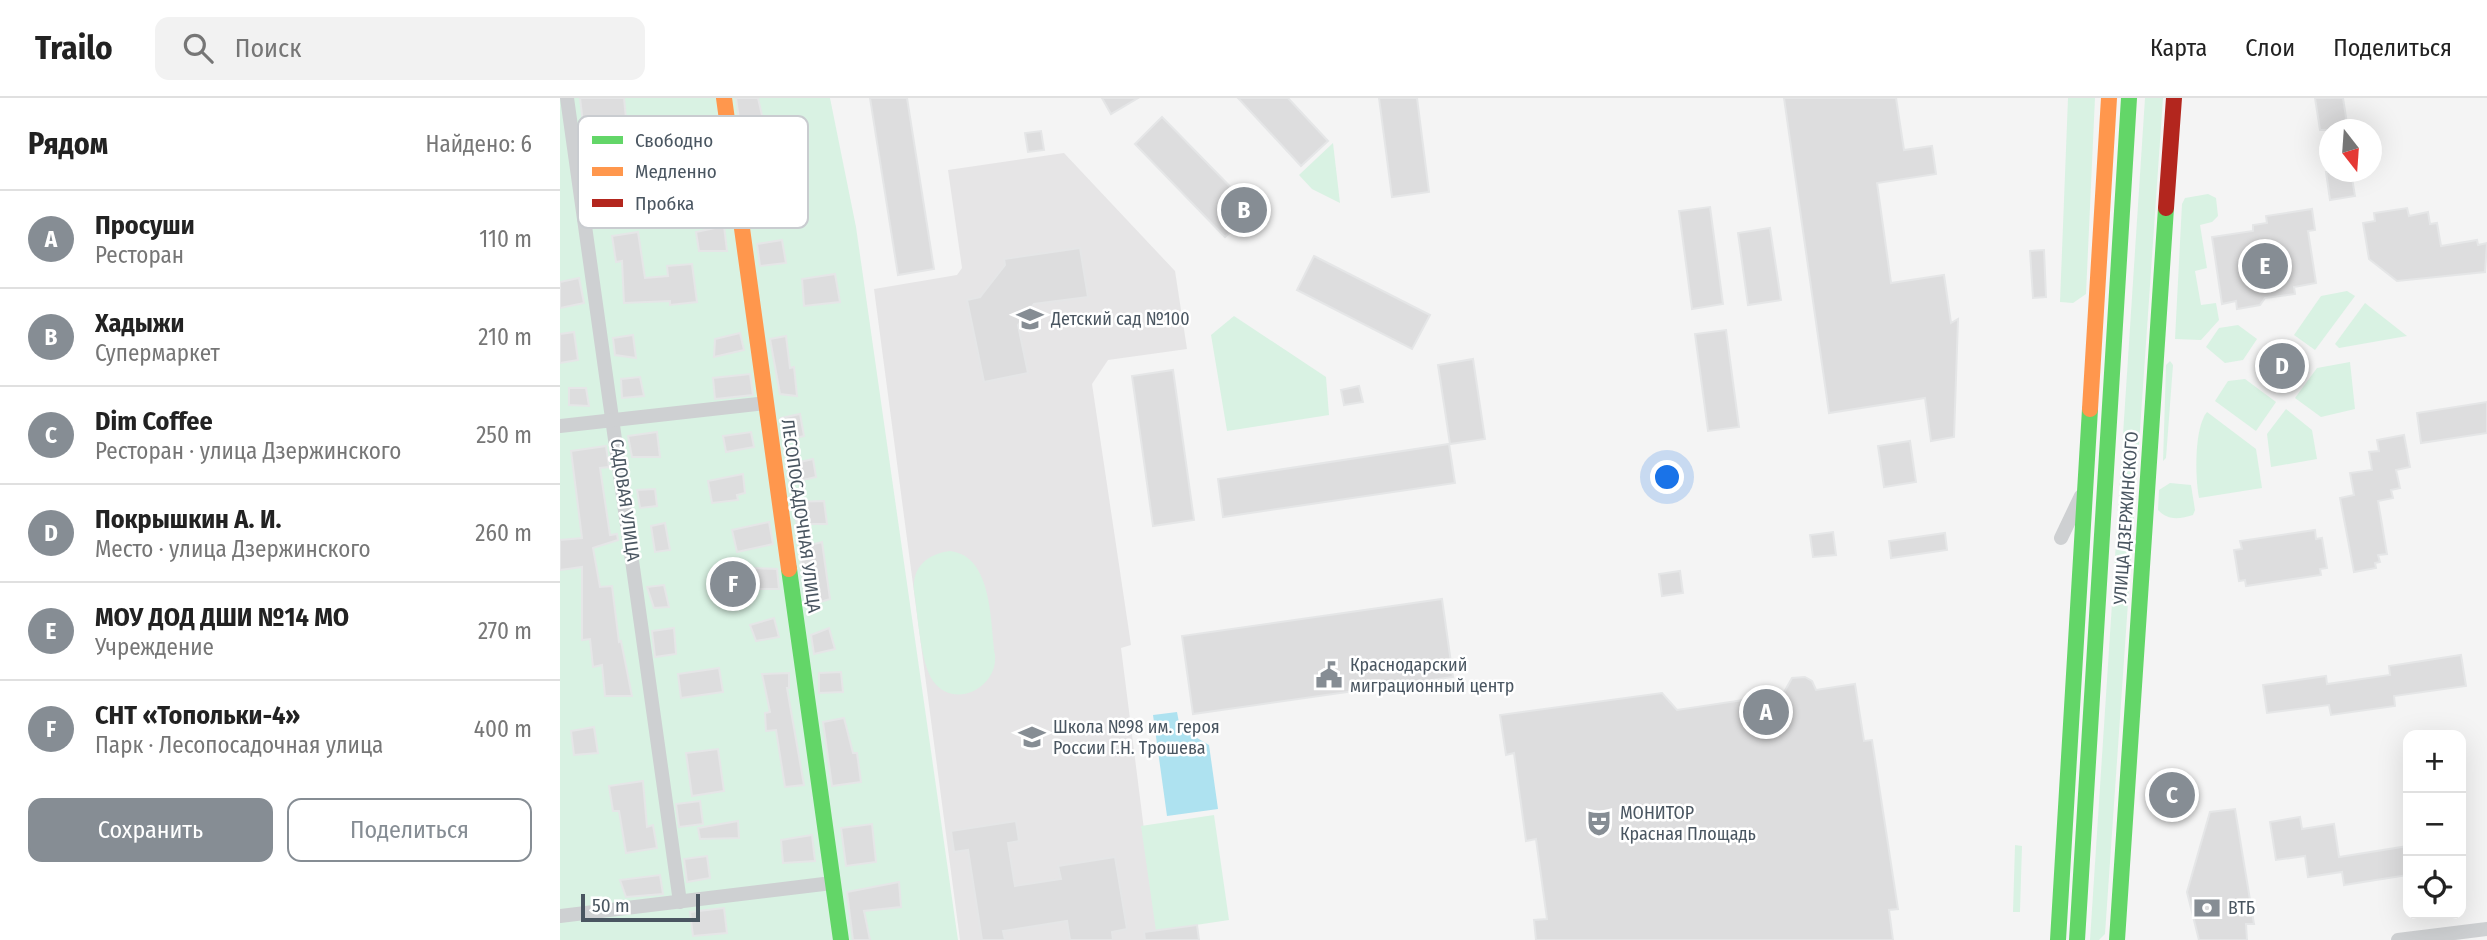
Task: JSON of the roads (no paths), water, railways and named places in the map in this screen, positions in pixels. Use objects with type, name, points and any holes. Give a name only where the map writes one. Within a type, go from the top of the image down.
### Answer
[{"type":"street","name":"САДОВАЯ УЛИЦА","points":[[567,98],[578,172]]},
{"type":"street","name":"ЛЕСОПОСАДОЧНАЯ УЛИЦА","points":[[724,98],[726,116]]},
{"type":"street","points":[[2058,940],[2109,98]]},
{"type":"street","name":"УЛИЦА ДЗЕРЖИНСКОГО","points":[[2077,940],[2097,636],[2104,475],[2130,98]]},
{"type":"street","name":"УЛИЦА ДЗЕРЖИНСКОГО","points":[[2117,940],[2131,701],[2174,98]]},
{"type":"street","name":"САДОВАЯ УЛИЦА","points":[[586,228],[680,902]]},
{"type":"street","name":"ЛЕСОПОСАДОЧНАЯ УЛИЦА","points":[[742,228],[841,940]]},
{"type":"street","points":[[560,426],[766,403]]},
{"type":"street","points":[[2061,538],[2086,485]]},
{"type":"street","points":[[560,916],[832,883]]},
{"type":"street","points":[[2398,940],[2487,929]]},
{"type":"water","points":[[1177,712],[1180,728],[1209,745],[1218,809],[1167,816],[1153,715]]},
{"type":"place","name":"Хадыжи","points":[[1244,210]]},
{"type":"place","name":"МОУ ДОД ДШИ №14 МО","points":[[2265,266]]},
{"type":"place","name":"Детский сад №100","points":[[1030,319]]},
{"type":"place","name":"Покрышкин А. И.","points":[[2282,366]]},
{"type":"place","name":"СНТ «Топольки-4»","points":[[733,584]]},
{"type":"place","name":"Краснодарский миграционный центр","points":[[1329,675]]},
{"type":"place","name":"Просуши","points":[[1766,712]]},
{"type":"place","name":"Школа №98 им. героя России Г.Н. Трошева","points":[[1032,737]]},
{"type":"place","name":"Dim Coffee","points":[[2172,795]]},
{"type":"place","name":"МОНИТОР Красная Площадь","points":[[1599,823]]},
{"type":"place","name":"ВТБ","points":[[2207,908]]}]
